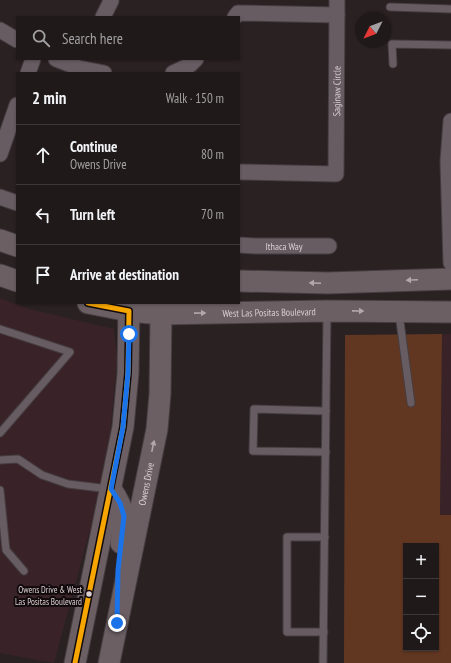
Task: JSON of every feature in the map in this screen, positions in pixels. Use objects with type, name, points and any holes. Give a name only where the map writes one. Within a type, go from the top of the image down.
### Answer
[{"type":"street","points":[[236,16],[238,13],[337,15],[337,0]]},
{"type":"street","points":[[104,16],[111,2]]},
{"type":"street","name":"Saginaw Circle","points":[[240,172],[336,174],[337,15]]},
{"type":"street","points":[[0,30],[16,39]]},
{"type":"street","points":[[28,72],[33,60]]},
{"type":"street","points":[[61,60],[81,64],[101,72]]},
{"type":"street","points":[[175,72],[190,65],[195,60]]},
{"type":"street","points":[[0,154],[16,108]]},
{"type":"street","points":[[451,121],[449,161],[451,263]]},
{"type":"street","points":[[0,197],[16,203]]},
{"type":"street","points":[[0,240],[16,246]]},
{"type":"street","name":"Ithaca Way","points":[[240,245],[329,246]]},
{"type":"street","points":[[0,275],[16,281]]},
{"type":"street","points":[[240,281],[328,284],[451,278]]},
{"type":"street","name":"West Las Positas Boulevard","points":[[98,304],[162,308],[451,312]]},
{"type":"street","points":[[75,663],[123,427],[128,373],[129,307]]},
{"type":"street","name":"Owens Drive","points":[[109,663],[157,429],[160,394],[162,308]]},
{"type":"street","points":[[111,489],[120,503],[124,516],[118,570],[117,623]]},
{"type":"lane","points":[[390,7],[451,9]]},
{"type":"lane","points":[[393,64],[392,44],[451,45]]},
{"type":"lane","points":[[323,663],[327,311]]},
{"type":"lane","points":[[399,311],[411,403]]},
{"type":"lane","points":[[0,329],[70,352],[0,433]]},
{"type":"lane","points":[[326,411],[254,409],[253,451],[326,452]]},
{"type":"lane","points":[[0,460],[18,459],[42,475],[68,484],[111,489]]},
{"type":"lane","points":[[0,490],[2,539],[6,550],[24,571]]},
{"type":"lane","points":[[324,632],[287,632],[287,537],[325,537]]},
{"type":"shaded area","points":[[0,298],[29,309],[114,329],[117,359],[107,467],[54,663],[0,653]]},
{"type":"shaded area","points":[[442,334],[451,334],[451,515],[440,515]]},
{"type":"shaded area","points":[[442,334],[440,515],[451,515],[451,663],[344,663],[345,335]]},
{"type":"transit line","points":[[75,663],[123,427],[128,373],[129,311],[93,304]]},
{"type":"place","name":"Owens Drive & West Las Positas Boulevard","points":[[89,594]]},
{"type":"route","points":[[117,623],[118,570],[124,516],[120,503],[111,489],[123,427],[128,373],[129,334]]}]
